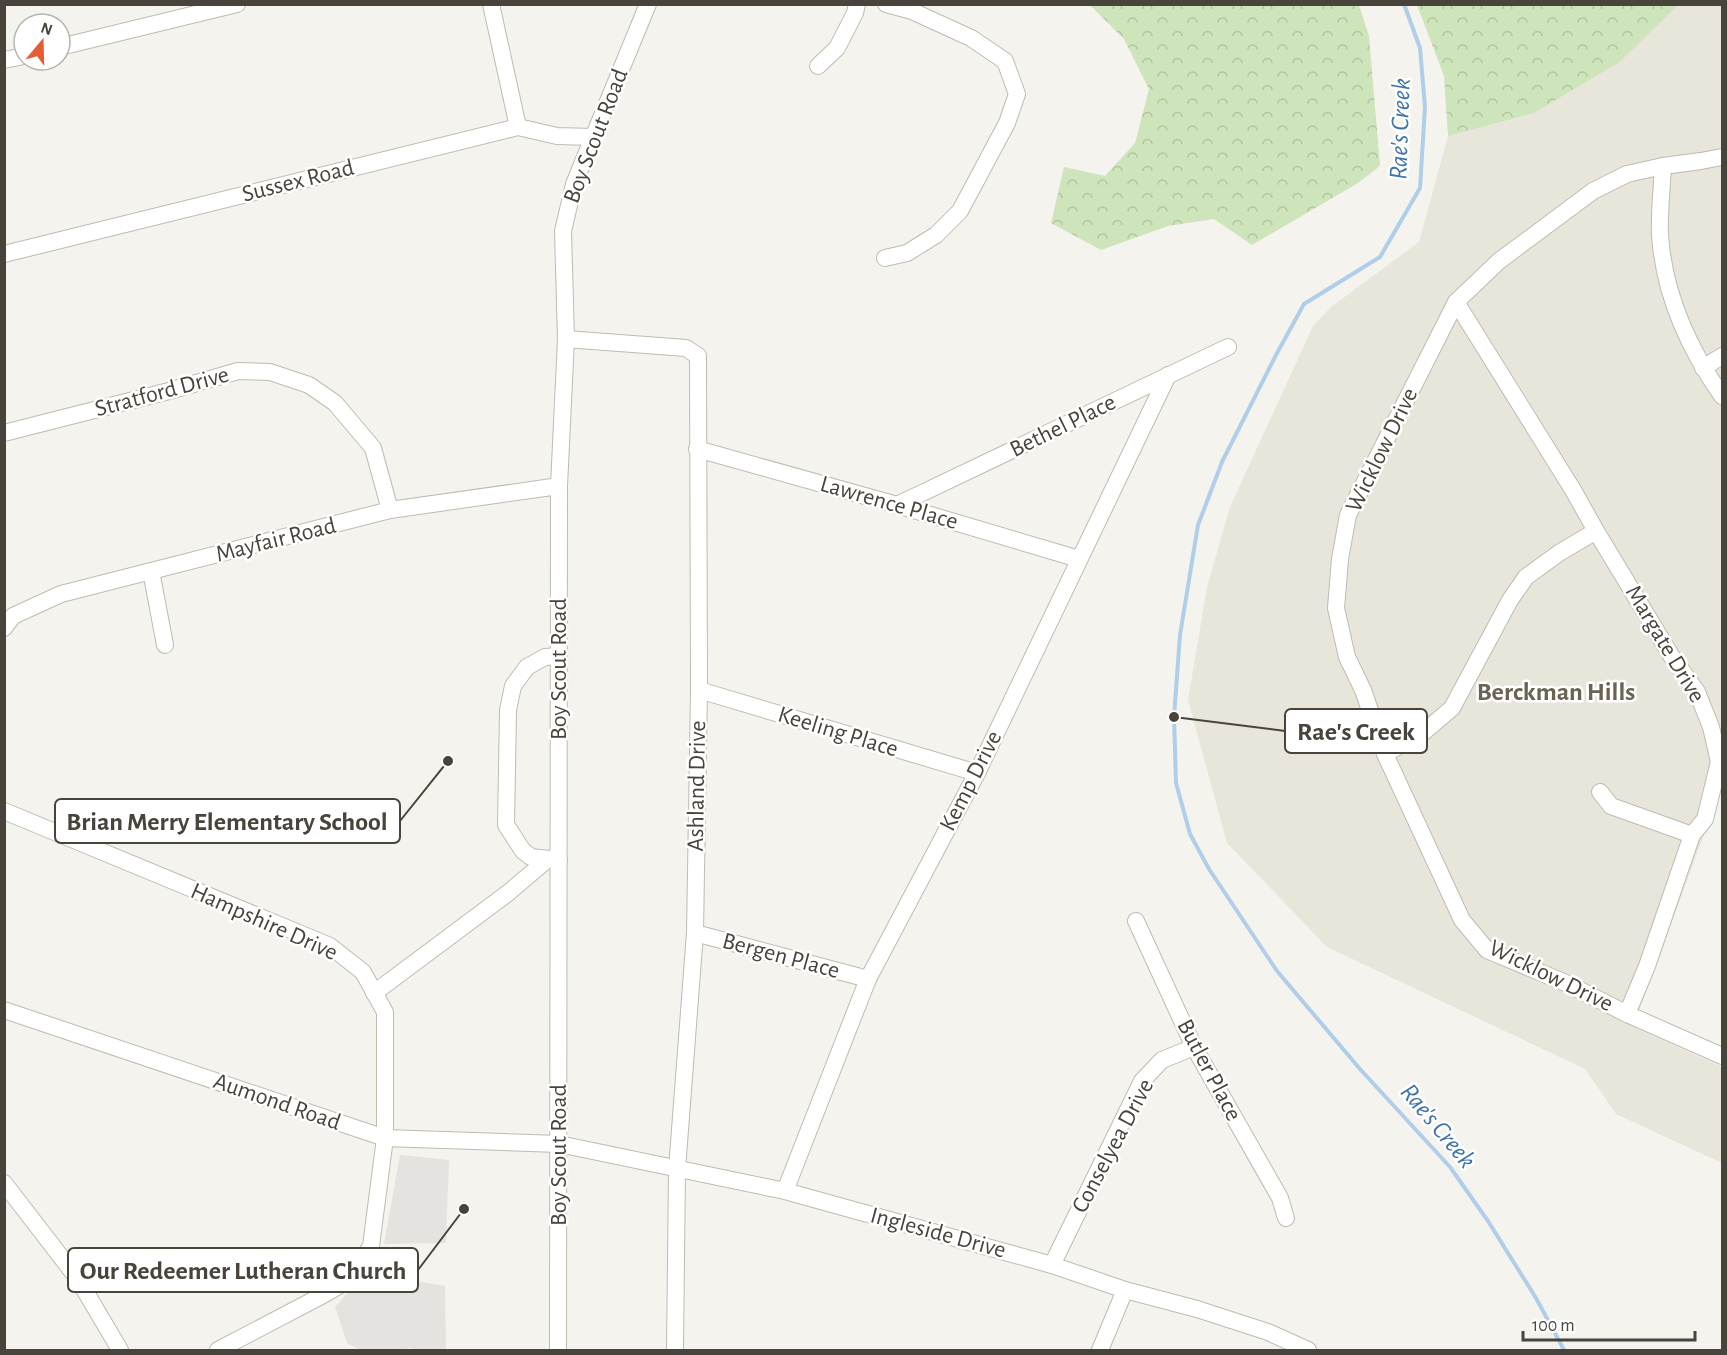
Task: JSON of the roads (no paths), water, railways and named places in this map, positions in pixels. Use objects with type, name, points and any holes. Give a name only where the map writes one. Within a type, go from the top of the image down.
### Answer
[{"type":"street","points":[[72,44],[237,4]]},
{"type":"street","points":[[491,4],[518,127]]},
{"type":"street","name":"Boy Scout Road","points":[[558,1350],[559,1144],[554,860],[559,656],[559,486],[566,339],[563,231],[574,184],[648,4]]},
{"type":"street","points":[[818,66],[837,48],[855,13],[857,4]]},
{"type":"street","points":[[885,258],[907,253],[936,235],[960,211],[1007,123],[1017,94],[1005,61],[971,38],[912,12],[886,4]]},
{"type":"street","name":"Sussex Road","points":[[4,254],[518,127],[557,136],[593,137]]},
{"type":"street","name":"Wicklow Drive","points":[[1722,157],[1627,174],[1593,191],[1499,261],[1456,302],[1347,515],[1336,608],[1347,657],[1363,690],[1385,754],[1462,920],[1487,950],[1568,984],[1627,1014],[1722,1056]]},
{"type":"street","points":[[1663,166],[1660,234],[1666,276],[1678,316],[1703,368],[1722,396]]},
{"type":"street","name":"Margate Drive","points":[[1456,302],[1573,490],[1672,657],[1697,692],[1711,727],[1719,762],[1704,819],[1692,835],[1647,966],[1627,1014]]},
{"type":"street","name":"Ashland Drive","points":[[566,339],[686,348],[698,356],[699,690],[695,933],[677,1169],[675,1350]]},
{"type":"street","name":"Bethel Place","points":[[897,505],[1228,347]]},
{"type":"street","points":[[1703,368],[1722,356]]},
{"type":"street","name":"Stratford Drive","points":[[4,433],[238,371],[270,372],[309,386],[335,403],[373,448],[390,510]]},
{"type":"street","name":"Kemp Drive","points":[[785,1191],[868,980],[977,773],[1168,375]]},
{"type":"street","name":"Lawrence Place","points":[[697,449],[1079,559]]},
{"type":"street","name":"Mayfair Road","points":[[4,628],[13,616],[61,594],[390,510],[559,486]]},
{"type":"street","points":[[1385,754],[1425,732],[1452,708],[1510,600],[1526,577],[1559,553],[1596,531]]},
{"type":"street","points":[[151,572],[165,645]]},
{"type":"street","points":[[554,860],[531,857],[523,851],[506,825],[508,710],[513,686],[527,667],[545,657],[559,656]]},
{"type":"street","name":"Keeling Place","points":[[699,690],[977,773]]},
{"type":"street","points":[[1600,792],[1611,806],[1692,835]]},
{"type":"street","name":"Hampshire Drive","points":[[4,811],[330,946],[363,972],[385,1012],[385,1138],[371,1246],[350,1279],[326,1294],[218,1350]]},
{"type":"street","points":[[374,993],[554,860]]},
{"type":"street","name":"Butler Place","points":[[1136,921],[1194,1047],[1280,1198],[1286,1218]]},
{"type":"street","name":"Bergen Place","points":[[695,933],[868,980]]},
{"type":"street","name":"Aumond Road","points":[[5,1011],[385,1138],[559,1144]]},
{"type":"street","name":"Conselyea Drive","points":[[1052,1265],[1142,1081],[1162,1060],[1194,1047]]},
{"type":"street","name":"Ingleside Drive","points":[[559,1144],[785,1191],[1052,1265],[1125,1290],[1197,1309],[1268,1332],[1308,1350]]},
{"type":"street","points":[[4,1184],[78,1279],[120,1350]]},
{"type":"street","points":[[1100,1350],[1125,1290]]},
{"type":"waterway","name":"Rae's Creek","points":[[1404,4],[1420,48],[1425,107],[1420,188],[1380,257],[1304,304],[1222,462],[1198,525],[1180,635],[1174,717],[1176,783],[1190,834],[1209,869],[1277,971],[1360,1069],[1450,1167],[1488,1221],[1536,1298],[1564,1350]]},
{"type":"place","name":"Rae's Creek","points":[[1174,717]]},
{"type":"place","name":"Brian Merry Elementary School","points":[[448,761]]},
{"type":"place","name":"Our Redeemer Lutheran Church","points":[[464,1209]]},
{"type":"district","name":"Berckman Hills","points":[[1556,692]]}]
